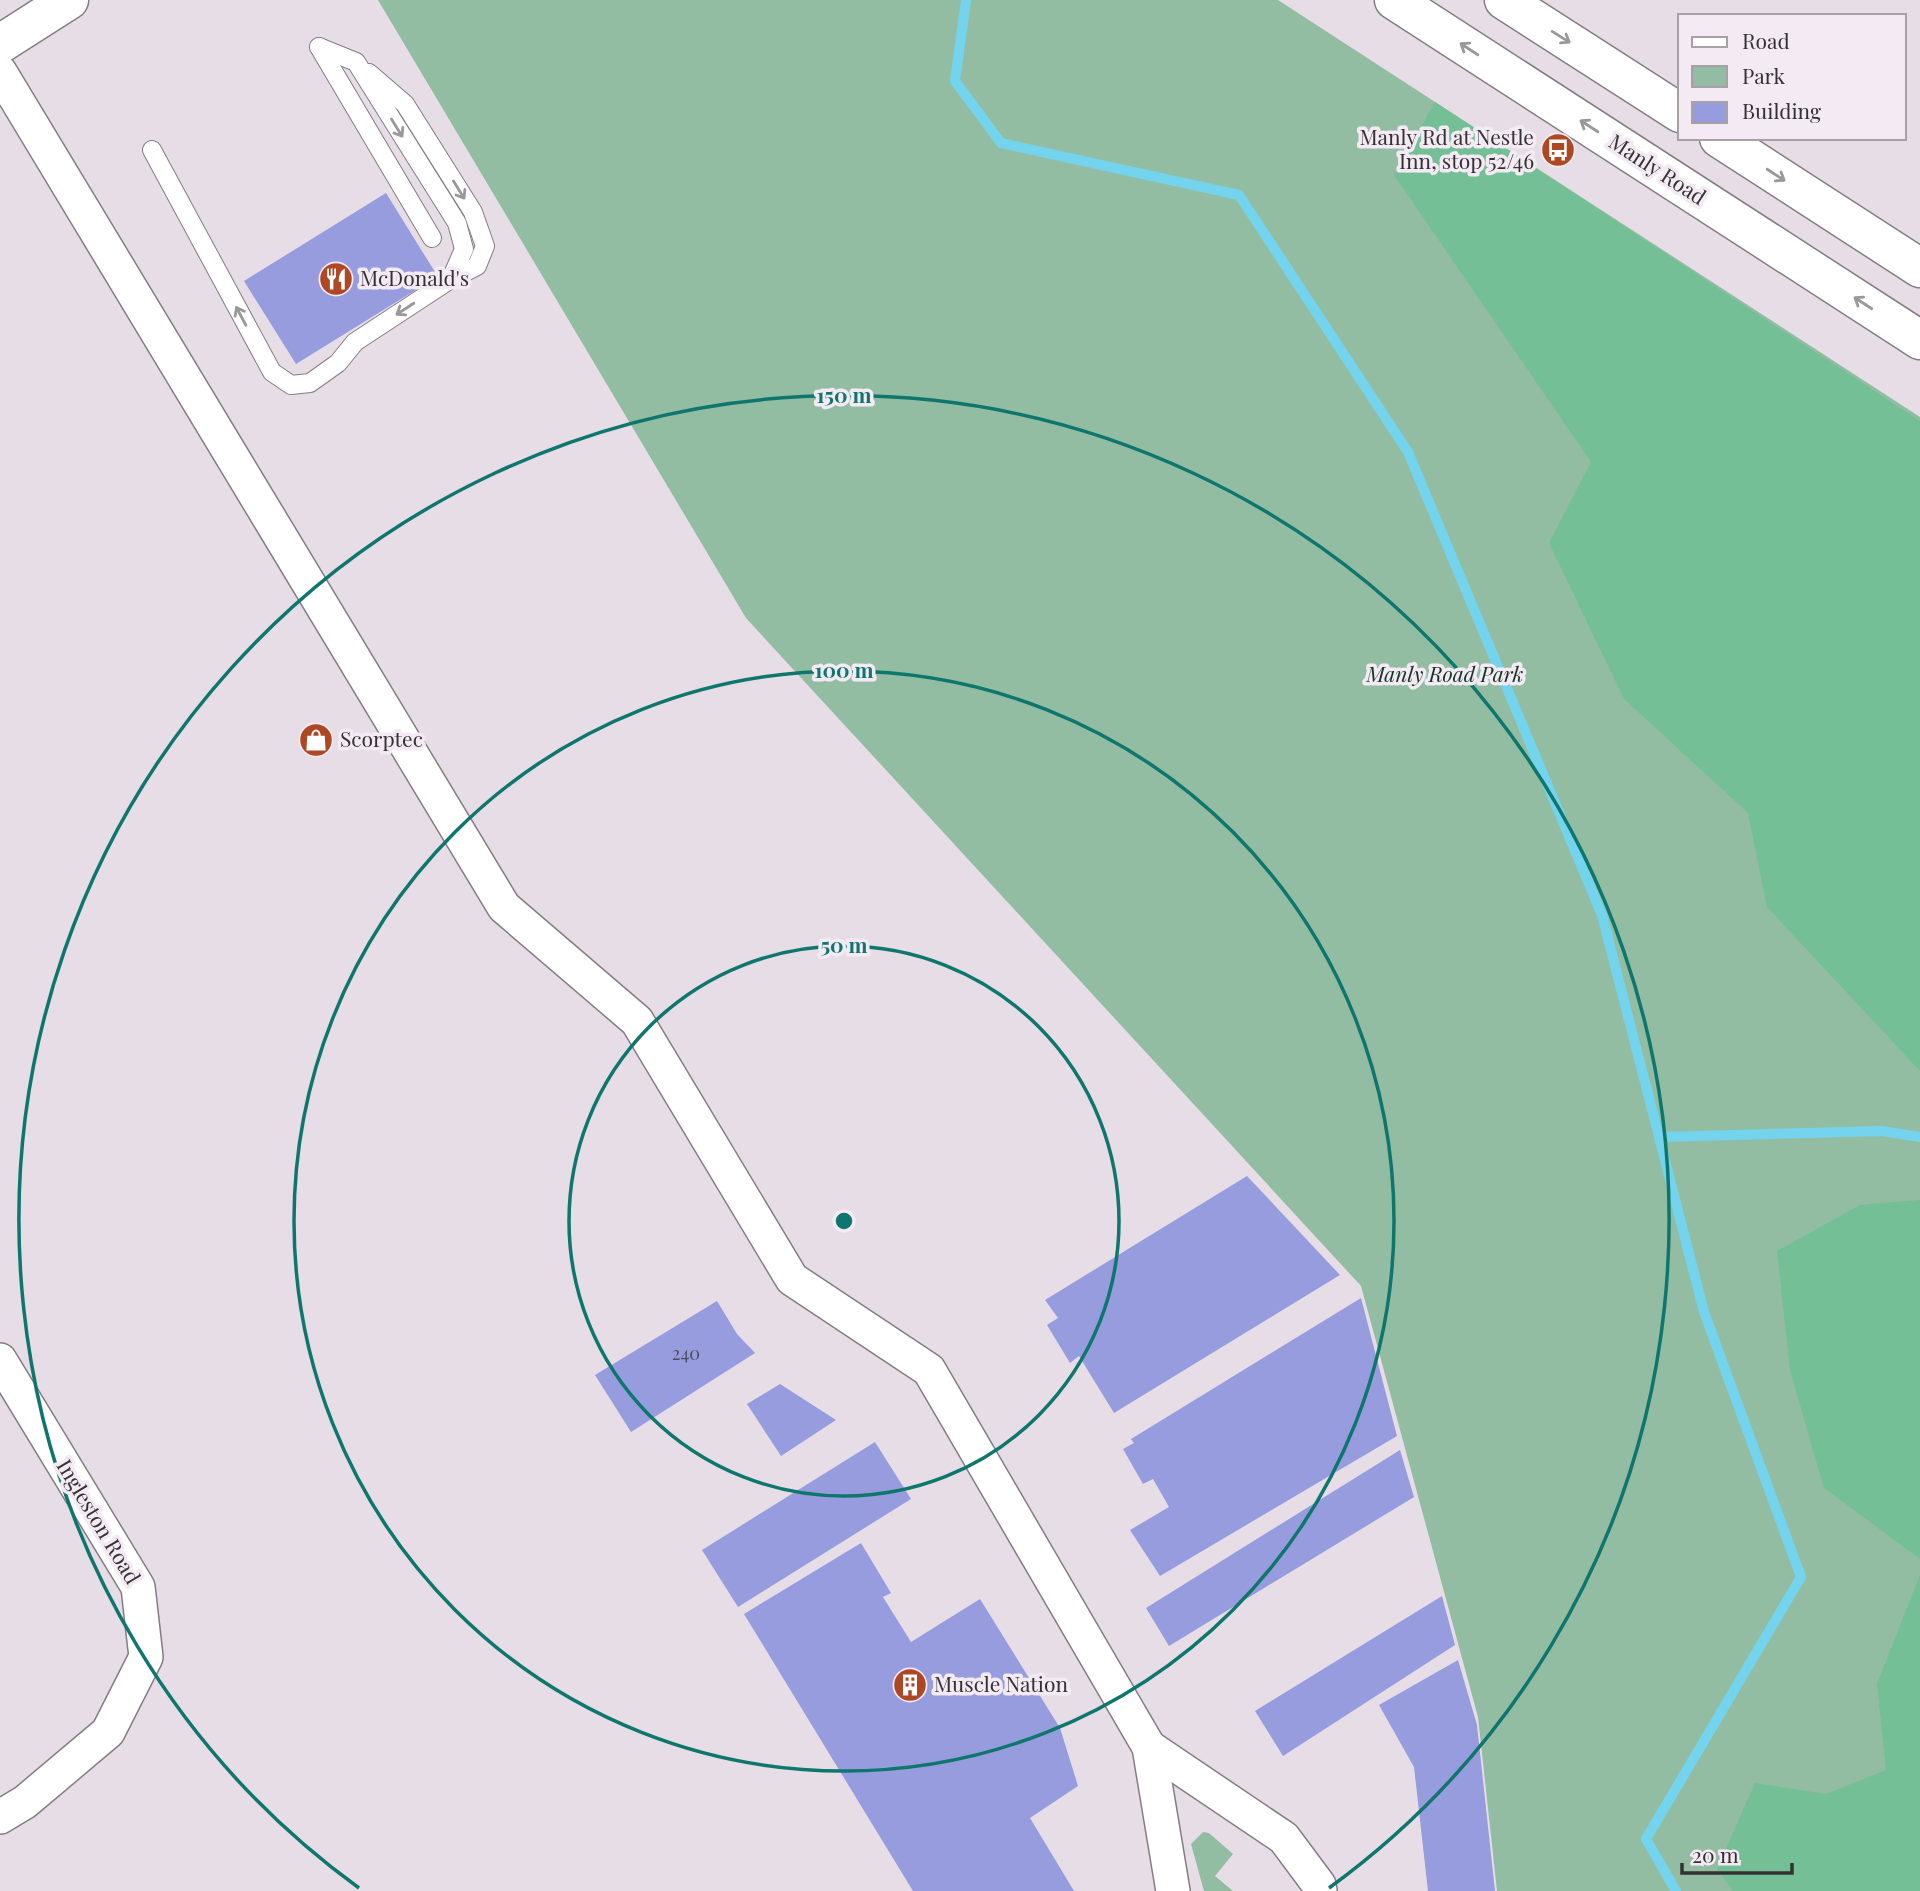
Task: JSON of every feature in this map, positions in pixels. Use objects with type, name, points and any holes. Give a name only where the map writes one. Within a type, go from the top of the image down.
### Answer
[{"type":"main road","points":[[0,44],[69,0]]},
{"type":"main road","name":"Manly Road","points":[[1394,0],[1920,340]]},
{"type":"main road","points":[[1504,0],[1678,112]]},
{"type":"main road","points":[[1722,140],[1920,268]]},
{"type":"street","points":[[0,72],[504,907],[637,1021],[792,1279],[929,1370],[1149,1747],[1174,1891]]},
{"type":"street","name":"Ingleston Road","points":[[0,1360],[138,1587],[146,1657],[108,1732],[24,1802],[0,1817]]},
{"type":"street","points":[[1149,1747],[1284,1838],[1319,1885],[1320,1891]]},
{"type":"lane","points":[[152,150],[272,372],[291,386],[310,383],[338,363],[355,342],[451,279],[464,249],[457,223],[356,62],[319,47],[432,238]]},
{"type":"green space","name":"Manly Road Park","points":[[378,0],[1278,0],[1920,417],[1920,1891],[1497,1891],[1478,1717],[1361,1286],[746,618]]},
{"type":"green space","points":[[1435,102],[1920,421],[1920,1071],[1767,907],[1748,813],[1624,699],[1549,543],[1591,462],[1394,175]]},
{"type":"green space","points":[[1920,1200],[1920,1559],[1824,1488],[1790,1370],[1777,1251],[1860,1205]]},
{"type":"green space","points":[[1920,1575],[1920,1891],[1733,1891],[1717,1869],[1755,1783],[1826,1794],[1886,1770],[1877,1684]]},
{"type":"green space","points":[[1203,1832],[1209,1833],[1233,1854],[1215,1876],[1233,1891],[1204,1891],[1191,1844]]},
{"type":"building","name":"McDonald's","points":[[386,193],[435,272],[426,278],[427,283],[296,364],[244,281]]},
{"type":"building","points":[[1247,1176],[1340,1275],[1114,1413],[1079,1356],[1070,1363],[1047,1325],[1058,1318],[1045,1300]]},
{"type":"building","points":[[1361,1298],[1397,1436],[1160,1576],[1130,1530],[1169,1507],[1153,1479],[1143,1484],[1123,1449],[1134,1443],[1131,1439]]},
{"type":"building","points":[[717,1301],[737,1334],[755,1353],[631,1432],[595,1375]]},
{"type":"building","points":[[780,1384],[836,1420],[781,1456],[747,1404]]},
{"type":"building","points":[[875,1442],[911,1499],[738,1607],[702,1550]]},
{"type":"building","points":[[1400,1450],[1414,1497],[1169,1646],[1146,1608]]},
{"type":"building","name":"Muscle Nation","points":[[861,1543],[891,1593],[883,1597],[911,1642],[980,1599],[1060,1728],[1078,1786],[1030,1818],[1074,1891],[913,1891],[744,1614]]},
{"type":"building","points":[[1442,1596],[1455,1645],[1283,1756],[1255,1711]]},
{"type":"building","points":[[1458,1660],[1477,1725],[1495,1891],[1428,1891],[1414,1767],[1379,1705]]},
{"type":"waterway","points":[[966,0],[955,81],[1001,143],[1239,195],[1408,452],[1602,915],[1704,1312],[1801,1577],[1646,1839],[1676,1891]]},
{"type":"waterway","points":[[1659,1137],[1882,1131],[1920,1137]]},
{"type":"place","name":"Manly Rd at Nestle Inn, stop 52/46","points":[[1558,150]]},
{"type":"place","name":"McDonald's","points":[[336,279]]},
{"type":"place","name":"Scorptec","points":[[316,740]]},
{"type":"place","name":"Muscle Nation","points":[[910,1685]]}]
